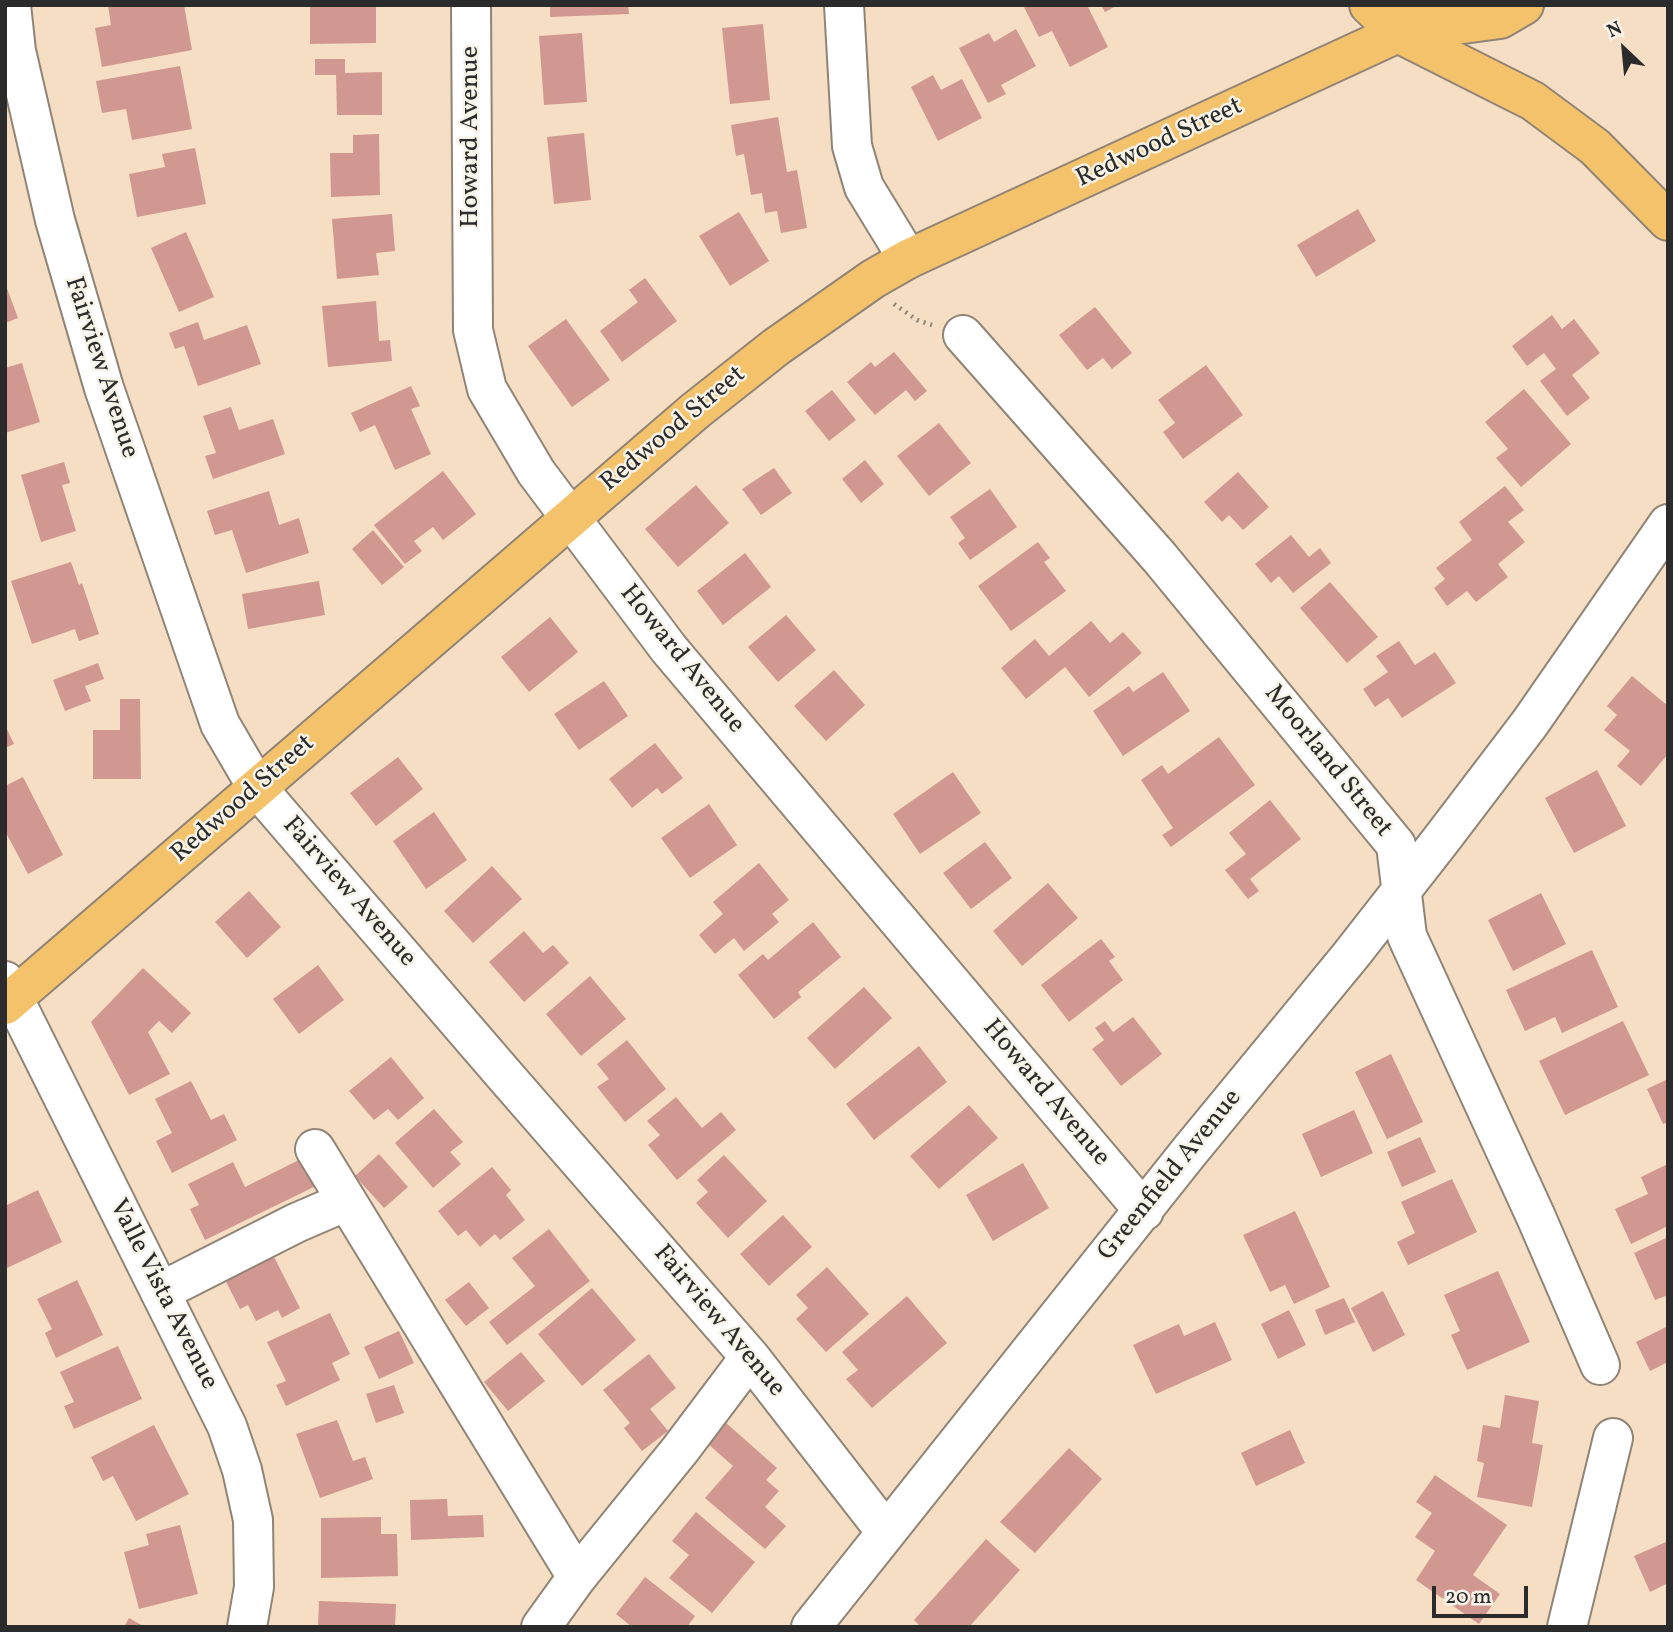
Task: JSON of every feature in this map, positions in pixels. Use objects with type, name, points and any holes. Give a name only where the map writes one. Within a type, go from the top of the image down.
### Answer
[{"type":"main road","points":[[1369,5],[1533,101],[1595,147],[1668,221]]},
{"type":"main road","name":"Redwood Street","points":[[8,995],[258,789],[715,395],[873,279],[908,258],[1396,19],[1443,5]]},
{"type":"main road","points":[[1396,19],[1500,19],[1524,5]]},
{"type":"street","name":"Fairview Avenue","points":[[11,5],[16,51],[55,220],[104,388],[220,724],[258,789],[750,1357],[886,1532]]},
{"type":"street","name":"Howard Avenue","points":[[471,5],[473,330],[487,389],[536,472],[668,649],[1144,1211]]},
{"type":"street","points":[[844,5],[852,146],[864,187],[908,258]]},
{"type":"street","name":"Moorland Street","points":[[963,335],[1160,558],[1396,845],[1407,936],[1600,1364]]},
{"type":"street","name":"Greenfield Avenue","points":[[811,1627],[1189,1152],[1402,890],[1530,723],[1668,524]]},
{"type":"street","name":"Valle Vista Avenue","points":[[8,995],[227,1426],[242,1470],[253,1520],[254,1587],[247,1627]]},
{"type":"street","points":[[315,1149],[577,1577]]},
{"type":"street","points":[[160,1292],[296,1223],[347,1201]]},
{"type":"street","points":[[541,1627],[577,1577],[681,1450],[750,1357]]},
{"type":"street","points":[[1567,1627],[1613,1438]]},
{"type":"path","points":[[873,279],[898,309],[917,320],[963,335]]},
{"type":"building","points":[[108,5],[184,5],[192,50],[102,67],[95,28],[111,25]]},
{"type":"building","points":[[310,5],[376,5],[376,43],[310,44]]},
{"type":"building","points":[[550,5],[628,5],[629,14],[550,17]]},
{"type":"building","points":[[1023,5],[1087,5],[1108,47],[1070,67],[1052,31],[1039,37]]},
{"type":"building","points":[[1101,5],[1118,5],[1105,12]]},
{"type":"building","points":[[763,24],[770,100],[730,104],[722,28]]},
{"type":"building","points":[[1016,29],[1036,66],[1001,85],[1006,94],[988,103],[959,48],[989,33],[994,42]]},
{"type":"building","points":[[582,33],[587,102],[544,105],[539,36]]},
{"type":"building","points":[[315,59],[345,59],[345,73],[382,72],[382,115],[337,115],[336,75],[315,75]]},
{"type":"building","points":[[180,66],[192,129],[132,140],[126,109],[102,113],[96,81]]},
{"type":"building","points":[[933,75],[941,90],[962,79],[982,118],[938,141],[911,87]]},
{"type":"building","points":[[778,117],[787,172],[797,170],[807,228],[781,233],[777,211],[765,213],[762,193],[751,195],[744,154],[736,156],[731,125]]},
{"type":"building","points":[[584,133],[591,200],[554,204],[547,137]]},
{"type":"building","points":[[379,134],[380,195],[331,197],[330,153],[353,153],[353,135]]},
{"type":"building","points":[[195,148],[206,204],[137,217],[129,174],[165,167],[162,154]]},
{"type":"building","points":[[1358,209],[1376,241],[1316,277],[1297,245]]},
{"type":"building","points":[[739,212],[769,261],[730,286],[699,236]]},
{"type":"building","points":[[392,214],[395,251],[376,253],[379,275],[337,279],[332,219]]},
{"type":"building","points":[[186,232],[214,297],[179,312],[151,248]]},
{"type":"building","points":[[645,278],[677,321],[622,362],[600,331],[638,302],[629,290]]},
{"type":"building","points":[[5,283],[18,318],[5,323]]},
{"type":"building","points":[[376,301],[379,341],[390,340],[392,361],[328,367],[322,306]]},
{"type":"building","points":[[1095,307],[1132,353],[1112,369],[1103,358],[1087,370],[1059,335]]},
{"type":"building","points":[[1552,315],[1562,329],[1574,319],[1600,353],[1572,375],[1590,398],[1567,416],[1540,381],[1556,369],[1544,353],[1527,366],[1512,346]]},
{"type":"building","points":[[566,319],[610,380],[572,407],[528,346]]},
{"type":"building","points":[[198,322],[204,340],[247,325],[261,364],[198,386],[184,346],[175,349],[169,333]]},
{"type":"building","points":[[894,352],[927,391],[915,401],[906,390],[875,415],[847,382],[871,362],[875,367]]},
{"type":"building","points":[[22,363],[40,422],[5,433],[5,368]]},
{"type":"building","points":[[1206,365],[1243,415],[1183,459],[1163,432],[1175,423],[1158,400]]},
{"type":"building","points":[[411,386],[420,406],[411,409],[431,454],[395,470],[375,425],[360,432],[351,413]]},
{"type":"building","points":[[1524,389],[1571,444],[1521,487],[1496,458],[1508,449],[1485,422]]},
{"type":"building","points":[[832,390],[856,420],[829,441],[805,411]]},
{"type":"building","points":[[231,407],[239,430],[273,419],[285,454],[213,479],[205,456],[216,453],[203,416]]},
{"type":"building","points":[[939,423],[971,463],[929,496],[897,456]]},
{"type":"building","points":[[865,460],[884,484],[861,503],[842,479]]},
{"type":"building","points":[[64,462],[70,483],[62,485],[76,531],[41,542],[21,475]]},
{"type":"building","points":[[774,468],[792,493],[761,515],[742,489]]},
{"type":"building","points":[[443,471],[476,514],[443,540],[433,527],[414,541],[422,551],[405,564],[374,525]]},
{"type":"building","points":[[1238,472],[1269,507],[1243,530],[1229,515],[1222,522],[1204,502]]},
{"type":"building","points":[[696,485],[729,523],[678,567],[645,529]]},
{"type":"building","points":[[1505,486],[1524,510],[1508,522],[1525,542],[1498,564],[1508,577],[1476,602],[1467,591],[1447,606],[1434,588],[1445,579],[1436,568],[1472,540],[1459,522]]},
{"type":"building","points":[[990,489],[1017,527],[970,560],[958,543],[965,538],[950,517]]},
{"type":"building","points":[[269,491],[279,525],[299,518],[309,553],[246,573],[232,530],[215,535],[207,511]]},
{"type":"building","points":[[373,530],[404,567],[382,585],[352,549]]},
{"type":"building","points":[[1291,535],[1309,557],[1320,548],[1331,563],[1293,593],[1279,576],[1271,583],[1255,564]]},
{"type":"building","points":[[1038,542],[1050,558],[1044,562],[1066,591],[1011,631],[978,586]]},
{"type":"building","points":[[745,553],[771,587],[723,625],[697,591]]},
{"type":"building","points":[[71,562],[79,585],[82,583],[99,634],[79,641],[75,629],[32,644],[11,581]]},
{"type":"building","points":[[319,581],[325,615],[248,629],[242,594]]},
{"type":"building","points":[[1330,582],[1378,637],[1347,663],[1300,608]]},
{"type":"building","points":[[786,615],[816,650],[778,682],[748,647]]},
{"type":"building","points":[[550,617],[578,652],[529,692],[501,657]]},
{"type":"building","points":[[1091,621],[1110,643],[1123,632],[1142,653],[1089,697],[1065,667],[1026,699],[1001,668],[1035,639],[1049,656]]},
{"type":"building","points":[[1399,641],[1415,665],[1435,652],[1456,683],[1402,718],[1388,698],[1375,707],[1363,689],[1388,672],[1376,656]]},
{"type":"building","points":[[98,663],[104,679],[85,686],[91,701],[65,711],[53,680]]},
{"type":"building","points":[[834,670],[865,705],[826,741],[794,706]]},
{"type":"building","points":[[1163,672],[1190,711],[1123,756],[1093,711],[1129,686],[1133,692]]},
{"type":"building","points":[[1632,676],[1668,706],[1668,754],[1641,786],[1617,766],[1630,751],[1604,730],[1617,715],[1607,706]]},
{"type":"building","points":[[604,681],[628,716],[579,750],[554,714]]},
{"type":"building","points":[[120,699],[140,699],[141,779],[93,779],[93,730],[120,730]]},
{"type":"building","points":[[5,725],[14,744],[5,748]]},
{"type":"building","points":[[1219,737],[1255,785],[1171,847],[1162,835],[1173,828],[1141,780],[1162,765],[1168,774]]},
{"type":"building","points":[[655,743],[683,778],[662,794],[657,788],[632,808],[609,779]]},
{"type":"building","points":[[398,757],[423,789],[376,826],[350,793]]},
{"type":"building","points":[[1597,770],[1626,826],[1574,853],[1545,798]]},
{"type":"building","points":[[953,772],[981,813],[920,854],[893,814]]},
{"type":"building","points":[[23,777],[63,855],[28,874],[5,831],[5,786]]},
{"type":"building","points":[[1270,800],[1301,839],[1250,879],[1259,891],[1248,899],[1225,870],[1246,854],[1229,833]]},
{"type":"building","points":[[709,804],[737,845],[690,878],[661,838]]},
{"type":"building","points":[[434,812],[467,860],[426,889],[393,841]]},
{"type":"building","points":[[985,842],[1012,878],[971,909],[943,873]]},
{"type":"building","points":[[759,863],[789,900],[772,914],[779,922],[744,951],[734,938],[715,954],[699,935],[723,914],[713,902]]},
{"type":"building","points":[[492,866],[522,899],[473,943],[444,911]]},
{"type":"building","points":[[1048,883],[1078,918],[1022,966],[993,931]]},
{"type":"building","points":[[249,891],[281,927],[247,958],[215,922]]},
{"type":"building","points":[[1541,893],[1566,944],[1513,971],[1488,920]]},
{"type":"building","points":[[813,922],[841,957],[798,992],[801,997],[774,1019],[738,975],[763,954],[768,960]]},
{"type":"building","points":[[524,931],[543,953],[553,945],[569,963],[524,1002],[489,962]]},
{"type":"building","points":[[1101,939],[1115,957],[1109,961],[1123,980],[1069,1022],[1041,985]]},
{"type":"building","points":[[1592,950],[1618,1007],[1562,1033],[1555,1017],[1525,1031],[1506,990]]},
{"type":"building","points":[[318,965],[344,1000],[299,1034],[273,999]]},
{"type":"building","points":[[143,968],[191,1013],[172,1033],[159,1021],[148,1032],[170,1074],[129,1095],[91,1022]]},
{"type":"building","points":[[590,976],[626,1019],[581,1056],[546,1014]]},
{"type":"building","points":[[864,987],[892,1018],[835,1069],[807,1038]]},
{"type":"building","points":[[1133,1017],[1162,1054],[1121,1086],[1092,1049],[1104,1040],[1095,1028],[1105,1021],[1113,1032]]},
{"type":"building","points":[[1623,1021],[1649,1075],[1565,1115],[1539,1061]]},
{"type":"building","points":[[627,1040],[666,1089],[625,1122],[597,1087],[609,1079],[597,1064]]},
{"type":"building","points":[[919,1046],[947,1082],[874,1140],[846,1104]]},
{"type":"building","points":[[1391,1054],[1423,1122],[1387,1139],[1355,1072]]},
{"type":"building","points":[[391,1057],[424,1098],[398,1120],[388,1109],[374,1120],[349,1091]]},
{"type":"building","points":[[1668,1079],[1668,1122],[1663,1124],[1647,1089]]},
{"type":"building","points":[[191,1081],[211,1120],[224,1114],[237,1140],[172,1173],[156,1141],[172,1133],[155,1099]]},
{"type":"building","points":[[676,1097],[702,1128],[721,1112],[736,1130],[677,1180],[648,1145],[660,1135],[647,1121]]},
{"type":"building","points":[[969,1105],[998,1138],[939,1189],[910,1156]]},
{"type":"building","points":[[434,1109],[463,1142],[450,1152],[461,1164],[433,1188],[395,1143]]},
{"type":"building","points":[[1354,1110],[1373,1153],[1321,1177],[1302,1134]]},
{"type":"building","points":[[1420,1137],[1436,1172],[1402,1187],[1387,1152]]},
{"type":"building","points":[[379,1154],[408,1187],[384,1208],[355,1176]]},
{"type":"building","points":[[724,1155],[767,1201],[728,1238],[696,1203],[708,1192],[697,1180]]},
{"type":"building","points":[[307,1156],[320,1184],[205,1240],[190,1209],[199,1205],[188,1184],[233,1162],[245,1187]]},
{"type":"building","points":[[1023,1163],[1049,1208],[993,1241],[966,1195]]},
{"type":"building","points":[[1668,1164],[1668,1226],[1631,1244],[1615,1209],[1648,1194],[1641,1177]]},
{"type":"building","points":[[492,1167],[511,1190],[506,1195],[525,1220],[500,1240],[495,1234],[480,1247],[466,1230],[458,1236],[438,1211]]},
{"type":"building","points":[[1452,1179],[1477,1232],[1408,1265],[1397,1242],[1415,1233],[1401,1202]]},
{"type":"building","points":[[38,1190],[62,1242],[5,1269],[5,1206]]},
{"type":"building","points":[[1295,1211],[1330,1287],[1294,1304],[1285,1285],[1270,1292],[1243,1235]]},
{"type":"building","points":[[783,1215],[812,1247],[769,1286],[740,1254]]},
{"type":"building","points":[[549,1229],[590,1281],[507,1345],[489,1322],[535,1286],[512,1258]]},
{"type":"building","points":[[1668,1237],[1668,1295],[1655,1300],[1634,1253]]},
{"type":"building","points":[[272,1253],[300,1308],[282,1318],[278,1310],[256,1321],[248,1305],[240,1309],[224,1278]]},
{"type":"building","points":[[827,1267],[869,1314],[826,1352],[796,1319],[808,1308],[796,1295]]},
{"type":"building","points":[[1498,1271],[1530,1342],[1467,1370],[1451,1335],[1460,1331],[1444,1295]]},
{"type":"building","points":[[77,1280],[103,1335],[56,1358],[45,1333],[52,1329],[37,1299]]},
{"type":"building","points":[[469,1282],[489,1308],[466,1326],[445,1300]]},
{"type":"building","points":[[592,1288],[636,1340],[582,1386],[538,1334]]},
{"type":"building","points":[[1383,1291],[1405,1335],[1373,1352],[1351,1308]]},
{"type":"building","points":[[907,1296],[947,1343],[872,1408],[846,1379],[858,1370],[842,1352]]},
{"type":"building","points":[[1344,1298],[1355,1322],[1325,1335],[1315,1310]]},
{"type":"building","points":[[1289,1310],[1306,1345],[1278,1359],[1261,1324]]},
{"type":"building","points":[[330,1313],[350,1354],[332,1363],[340,1380],[286,1406],[276,1385],[286,1381],[267,1342]]},
{"type":"building","points":[[1215,1322],[1232,1360],[1156,1394],[1133,1345],[1179,1324],[1184,1336]]},
{"type":"building","points":[[1668,1326],[1668,1362],[1650,1371],[1636,1342]]},
{"type":"building","points":[[399,1331],[414,1363],[379,1379],[364,1347]]},
{"type":"building","points":[[118,1346],[142,1399],[74,1429],[64,1406],[74,1402],[60,1372]]},
{"type":"building","points":[[521,1352],[545,1381],[508,1411],[484,1382]]},
{"type":"building","points":[[649,1354],[676,1388],[650,1409],[668,1431],[642,1451],[624,1428],[630,1423],[603,1390]]},
{"type":"building","points":[[394,1385],[404,1413],[376,1423],[366,1394]]},
{"type":"building","points":[[1505,1395],[1539,1401],[1532,1443],[1543,1445],[1532,1507],[1477,1497],[1484,1463],[1477,1461],[1483,1425],[1500,1428]]},
{"type":"building","points":[[337,1420],[353,1461],[365,1457],[373,1479],[320,1498],[296,1434]]},
{"type":"building","points":[[725,1422],[777,1468],[766,1480],[779,1491],[765,1507],[786,1526],[765,1549],[705,1498],[733,1466],[707,1443]]},
{"type":"building","points":[[154,1425],[189,1494],[136,1521],[113,1476],[103,1481],[91,1457]]},
{"type":"building","points":[[1290,1430],[1305,1463],[1256,1486],[1241,1453]]},
{"type":"building","points":[[1069,1448],[1102,1479],[1035,1553],[1000,1522]]},
{"type":"building","points":[[1435,1475],[1507,1525],[1473,1575],[1500,1594],[1479,1624],[1416,1580],[1435,1551],[1415,1537],[1432,1513],[1416,1502]]},
{"type":"building","points":[[447,1499],[448,1516],[483,1515],[484,1537],[411,1540],[410,1500]]},
{"type":"building","points":[[696,1512],[755,1562],[712,1613],[669,1578],[689,1555],[672,1541]]},
{"type":"building","points":[[381,1517],[381,1534],[397,1534],[398,1576],[321,1578],[321,1518]]},
{"type":"building","points":[[180,1525],[198,1594],[139,1609],[124,1552],[149,1545],[146,1534]]},
{"type":"building","points":[[986,1539],[1020,1570],[969,1627],[921,1627],[914,1620]]},
{"type":"building","points":[[1668,1541],[1668,1583],[1650,1592],[1634,1556]]},
{"type":"building","points":[[645,1577],[695,1616],[687,1627],[632,1627],[616,1614]]},
{"type":"building","points":[[319,1601],[396,1604],[395,1627],[318,1627]]},
{"type":"building","points":[[129,1618],[145,1627],[124,1627]]}]
